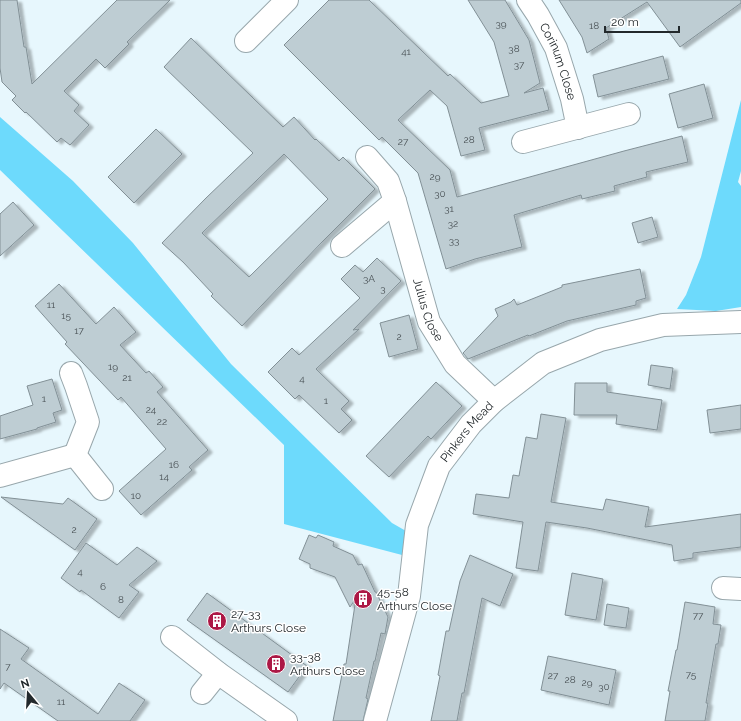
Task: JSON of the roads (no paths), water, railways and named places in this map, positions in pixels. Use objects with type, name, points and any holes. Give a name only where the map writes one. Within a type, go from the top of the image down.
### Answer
[{"type":"street","points":[[246,41],[286,0]]},
{"type":"street","name":"Corinum Close","points":[[528,0],[556,48],[572,99],[578,128]]},
{"type":"street","points":[[524,142],[629,114]]},
{"type":"street","name":"Julius Close","points":[[367,157],[388,181],[429,322],[455,364],[494,401]]},
{"type":"street","points":[[342,246],[395,201]]},
{"type":"street","name":"Pinkers Mead","points":[[375,721],[410,596],[417,525],[439,466],[471,424],[494,401],[543,363],[600,340],[663,325],[741,322]]},
{"type":"street","points":[[71,374],[88,422],[75,456]]},
{"type":"street","points":[[0,476],[75,456]]},
{"type":"street","points":[[75,456],[102,489]]},
{"type":"street","points":[[172,637],[218,673],[286,721]]},
{"type":"street","points":[[202,693],[218,673]]},
{"type":"place","name":"45-58 Arthurs Close","points":[[363,599]]},
{"type":"place","name":"27-33 Arthurs Close","points":[[217,621]]},
{"type":"place","name":"33-38 Arthurs Close","points":[[276,664]]}]
